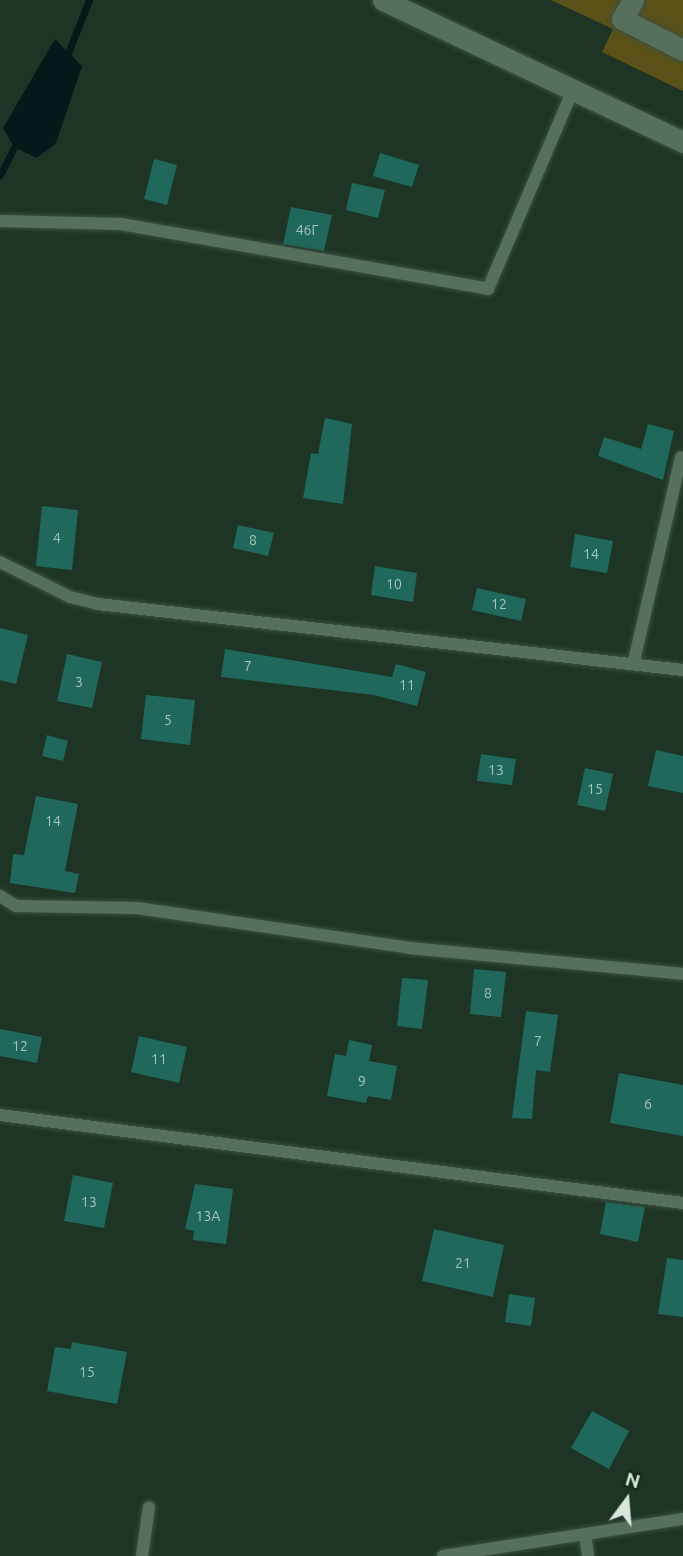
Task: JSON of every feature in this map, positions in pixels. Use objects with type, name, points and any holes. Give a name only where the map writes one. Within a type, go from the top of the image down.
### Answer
[{"type":"main road","points":[[383,0],[683,142]]},
{"type":"main road","points":[[627,9],[683,51]]},
{"type":"lane","points":[[0,221],[121,224],[488,289],[573,90]]},
{"type":"lane","points":[[634,661],[681,457]]},
{"type":"lane","points":[[0,562],[69,597],[98,604],[634,661],[683,670]]},
{"type":"lane","points":[[0,896],[16,906],[137,908],[411,948],[683,974]]},
{"type":"lane","points":[[0,1115],[683,1203]]},
{"type":"lane","points":[[142,1556],[149,1507]]},
{"type":"lane","points":[[443,1556],[683,1519]]},
{"type":"lane","points":[[585,1534],[588,1556]]},
{"type":"shaded area","points":[[551,0],[683,0],[683,91],[602,52],[613,29]]},
{"type":"shaded area","points":[[55,39],[82,66],[56,143],[37,158],[14,147],[3,128]]},
{"type":"building","points":[[380,153],[419,165],[412,187],[373,176]]},
{"type":"building","points":[[154,159],[177,165],[167,205],[144,199]]},
{"type":"building","points":[[352,183],[385,190],[378,218],[346,210]]},
{"type":"building","points":[[291,207],[332,215],[324,251],[283,244]]},
{"type":"building","points":[[325,418],[352,424],[343,504],[303,498],[311,453],[318,454]]},
{"type":"building","points":[[648,424],[674,431],[663,480],[598,456],[604,437],[641,449]]},
{"type":"building","points":[[42,506],[78,510],[72,570],[36,566]]},
{"type":"building","points":[[238,525],[274,533],[268,556],[233,548]]},
{"type":"building","points":[[575,534],[613,541],[607,573],[570,567]]},
{"type":"building","points":[[375,566],[417,573],[413,602],[371,595]]},
{"type":"building","points":[[477,588],[526,599],[521,621],[472,610]]},
{"type":"building","points":[[0,628],[28,635],[16,684],[0,680]]},
{"type":"building","points":[[225,649],[392,677],[396,664],[426,672],[417,706],[374,695],[221,677]]},
{"type":"building","points":[[67,654],[102,662],[92,708],[57,701]]},
{"type":"building","points":[[146,695],[195,700],[190,745],[141,739]]},
{"type":"building","points":[[47,735],[68,741],[63,761],[42,756]]},
{"type":"building","points":[[656,750],[683,756],[683,793],[648,786]]},
{"type":"building","points":[[481,754],[516,759],[512,785],[477,781]]},
{"type":"building","points":[[585,768],[613,774],[605,811],[577,805]]},
{"type":"building","points":[[36,796],[78,804],[65,871],[79,874],[75,893],[10,883],[13,854],[24,855]]},
{"type":"building","points":[[474,969],[506,972],[501,1017],[470,1014]]},
{"type":"building","points":[[402,978],[428,980],[422,1029],[397,1026]]},
{"type":"building","points":[[526,1011],[558,1015],[550,1072],[536,1070],[532,1119],[512,1118]]},
{"type":"building","points":[[0,1029],[42,1037],[37,1063],[0,1056]]},
{"type":"building","points":[[139,1036],[187,1047],[179,1083],[131,1072]]},
{"type":"building","points":[[349,1040],[372,1045],[369,1061],[397,1066],[391,1100],[368,1096],[366,1103],[327,1096],[335,1054],[346,1056]]},
{"type":"building","points":[[619,1073],[683,1085],[683,1136],[610,1123]]},
{"type":"building","points":[[73,1175],[113,1183],[104,1228],[64,1221]]},
{"type":"building","points":[[195,1184],[233,1189],[226,1244],[193,1240],[194,1231],[185,1229]]},
{"type":"building","points":[[606,1202],[645,1207],[638,1242],[600,1234]]},
{"type":"building","points":[[434,1229],[504,1245],[493,1297],[422,1281]]},
{"type":"building","points":[[667,1258],[683,1260],[683,1317],[658,1314]]},
{"type":"building","points":[[509,1294],[535,1298],[531,1326],[505,1322]]},
{"type":"building","points":[[72,1342],[127,1352],[117,1404],[47,1391],[55,1347],[71,1349]]},
{"type":"building","points":[[592,1411],[629,1431],[609,1469],[571,1448]]},
{"type":"waterway","points":[[68,53],[89,0]]},
{"type":"waterway","points":[[0,175],[14,147]]}]
